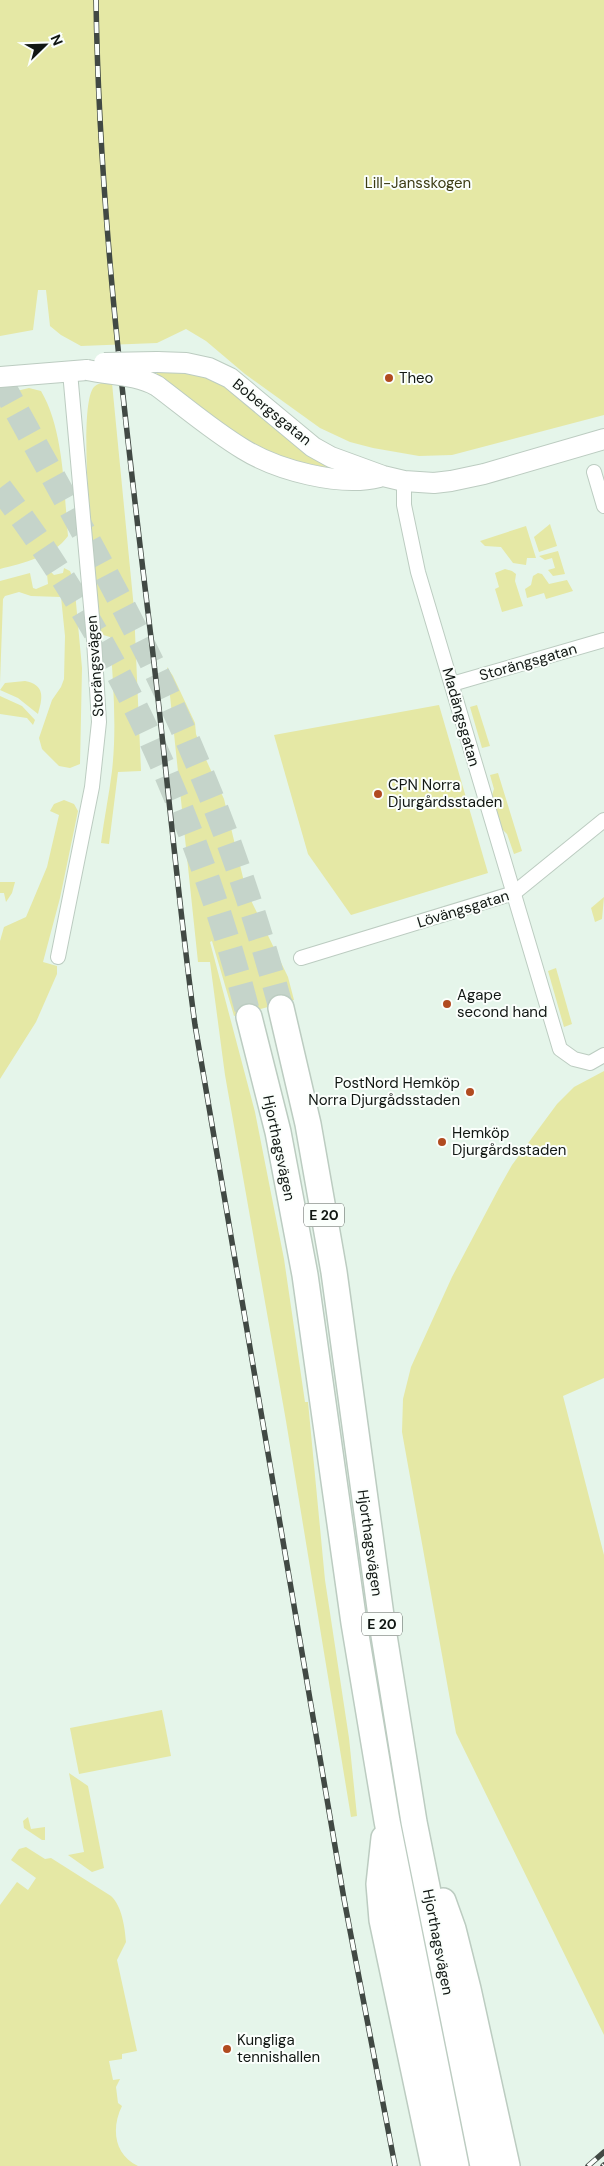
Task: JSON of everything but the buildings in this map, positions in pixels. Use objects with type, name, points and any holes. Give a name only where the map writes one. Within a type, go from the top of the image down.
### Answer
[{"type":"highway","name":"Hjorthagsvägen","points":[[281,1008],[308,1124],[334,1272],[382,1623],[414,1822],[483,2166]]},
{"type":"highway","name":"Hjorthagsvägen","points":[[249,1017],[278,1132],[305,1275],[354,1623],[387,1821],[456,2166]]},
{"type":"highway","points":[[387,1821],[380,1857],[378,1884],[382,1920],[434,2166]]},
{"type":"highway","points":[[414,1822],[453,1929],[507,2166]]},
{"type":"street","name":"Bobergsgatan","points":[[78,371],[105,363],[186,363],[209,368],[230,378],[313,447],[331,457],[383,476],[404,481],[434,483],[468,477],[604,439]]},
{"type":"street","name":"Bobergsgatan","points":[[78,371],[132,376],[157,386],[244,450],[276,464],[329,478],[365,480],[383,476]]},
{"type":"street","points":[[0,376],[78,371]]},
{"type":"street","name":"Storängsvägen","points":[[58,957],[92,787],[99,722],[78,371]]},
{"type":"street","points":[[594,472],[604,506]]},
{"type":"street","name":"Madängsgatan","points":[[404,481],[404,505],[418,572],[560,1049],[574,1059],[590,1063],[604,1055]]},
{"type":"street","name":"Storängsgatan","points":[[452,684],[604,640]]},
{"type":"street","name":"Lövängsgatan","points":[[301,958],[514,893],[604,820]]},
{"type":"green space","name":"Lill-Jansskogen","points":[[0,0],[604,0],[604,415],[452,455],[419,456],[350,442],[320,428],[245,374],[206,341],[186,329],[157,343],[81,346],[61,335],[50,326],[46,290],[38,290],[33,330],[0,336]]},
{"type":"green space","points":[[156,356],[201,365],[329,468],[275,457],[240,439],[157,379]]},
{"type":"green space","points":[[112,383],[134,609],[141,771],[118,772],[109,844],[101,843],[113,754],[113,687],[110,637],[100,634],[89,504],[86,429],[89,402],[94,387],[100,384]]},
{"type":"green space","points":[[29,388],[41,391],[49,407],[59,442],[68,536],[55,549],[46,554],[0,569],[0,395]]},
{"type":"green space","points":[[550,524],[557,546],[539,552],[534,537]]},
{"type":"green space","points":[[526,526],[536,558],[527,558],[526,565],[513,563],[501,547],[485,546],[480,541]]},
{"type":"green space","points":[[558,551],[565,574],[553,576],[548,570],[555,568],[552,558],[545,560],[539,556]]},
{"type":"green space","points":[[64,568],[70,571],[74,581],[82,668],[80,764],[70,768],[59,766],[42,749],[39,738],[52,700],[64,679],[65,636],[61,597],[31,596],[19,592],[5,596],[3,599],[0,683],[0,581],[30,573],[33,588],[36,589],[48,584],[47,574],[50,571],[54,575],[63,573]]},
{"type":"green space","points":[[505,569],[516,574],[515,581],[523,606],[502,612],[495,589],[499,587],[495,573]]},
{"type":"green space","points":[[538,573],[542,574],[549,584],[567,580],[573,591],[546,599],[544,593],[527,598],[525,589],[531,585],[533,576]]},
{"type":"green space","points":[[167,667],[195,723],[196,734],[203,753],[224,799],[246,890],[288,977],[294,1000],[234,1016],[212,941],[210,942],[255,1112],[284,1259],[305,1402],[308,1402],[325,1580],[349,1738],[357,1816],[351,1817],[286,1421],[225,1075],[210,962],[198,962]]},
{"type":"green space","points":[[25,681],[36,685],[41,693],[38,714],[18,698],[0,690],[5,683]]},
{"type":"green space","points":[[0,696],[22,706],[35,720],[33,725],[27,718],[0,714]]},
{"type":"green space","name":"CPN Norra Djurgårdsstaden","points":[[439,705],[488,873],[351,915],[308,854],[274,735]]},
{"type":"green space","points":[[477,705],[490,746],[482,748],[470,707]]},
{"type":"green space","points":[[498,773],[522,851],[514,854],[507,834],[502,829],[491,798],[494,789],[490,775]]},
{"type":"green space","points":[[64,800],[74,804],[78,811],[60,898],[43,962],[57,966],[57,974],[36,1022],[0,1079],[0,941],[4,927],[26,917],[47,867],[59,815],[50,811],[54,804]]},
{"type":"green space","points":[[0,882],[15,882],[12,893],[6,902],[4,893],[0,893]]},
{"type":"green space","points":[[604,897],[602,919],[595,922],[591,908]]},
{"type":"green space","points":[[556,968],[572,1024],[564,1027],[548,971]]},
{"type":"green space","points":[[604,1071],[604,1378],[563,1396],[604,1555],[604,2035],[456,1733],[402,1432],[403,1399],[411,1367],[452,1277],[499,1188],[512,1165],[557,1104],[574,1087]]},
{"type":"green space","points":[[162,1710],[171,1756],[79,1774],[70,1728]]},
{"type":"green space","points":[[69,1773],[88,1786],[104,1868],[92,1872],[68,1855],[84,1852]]},
{"type":"green space","points":[[28,1817],[31,1829],[45,1827],[45,1840],[24,1828],[23,1821]]},
{"type":"green space","points":[[26,1847],[45,1859],[51,1858],[111,1896],[118,1905],[124,1924],[126,1942],[117,1960],[137,2051],[122,2054],[122,2059],[109,2061],[113,2080],[120,2079],[116,2087],[118,2103],[122,2106],[116,2123],[119,2148],[130,2161],[138,2166],[0,2166],[0,1905],[17,1882],[28,1890],[36,1878],[11,1860],[19,1849]]},
{"type":"tunnel","points":[[0,380],[105,571],[177,717],[234,856],[264,947],[281,1008]]},
{"type":"tunnel","points":[[0,488],[43,548],[83,610],[119,674],[151,740],[206,876],[229,946],[249,1017]]},
{"type":"railway","points":[[96,0],[102,158],[115,315],[131,472],[195,1025],[344,1899],[395,2166]]},
{"type":"railway","points":[[588,2166],[604,2152]]},
{"type":"place","name":"Theo","points":[[389,378]]},
{"type":"place","name":"CPN Norra Djurgårdsstaden","points":[[378,794]]},
{"type":"place","name":"Agape second hand","points":[[447,1004]]},
{"type":"place","name":"PostNord Hemköp Norra Djurgådsstaden","points":[[470,1092]]},
{"type":"place","name":"Hemköp Djurgårdsstaden","points":[[442,1142]]},
{"type":"place","name":"Kungliga tennishallen","points":[[227,2049]]}]
